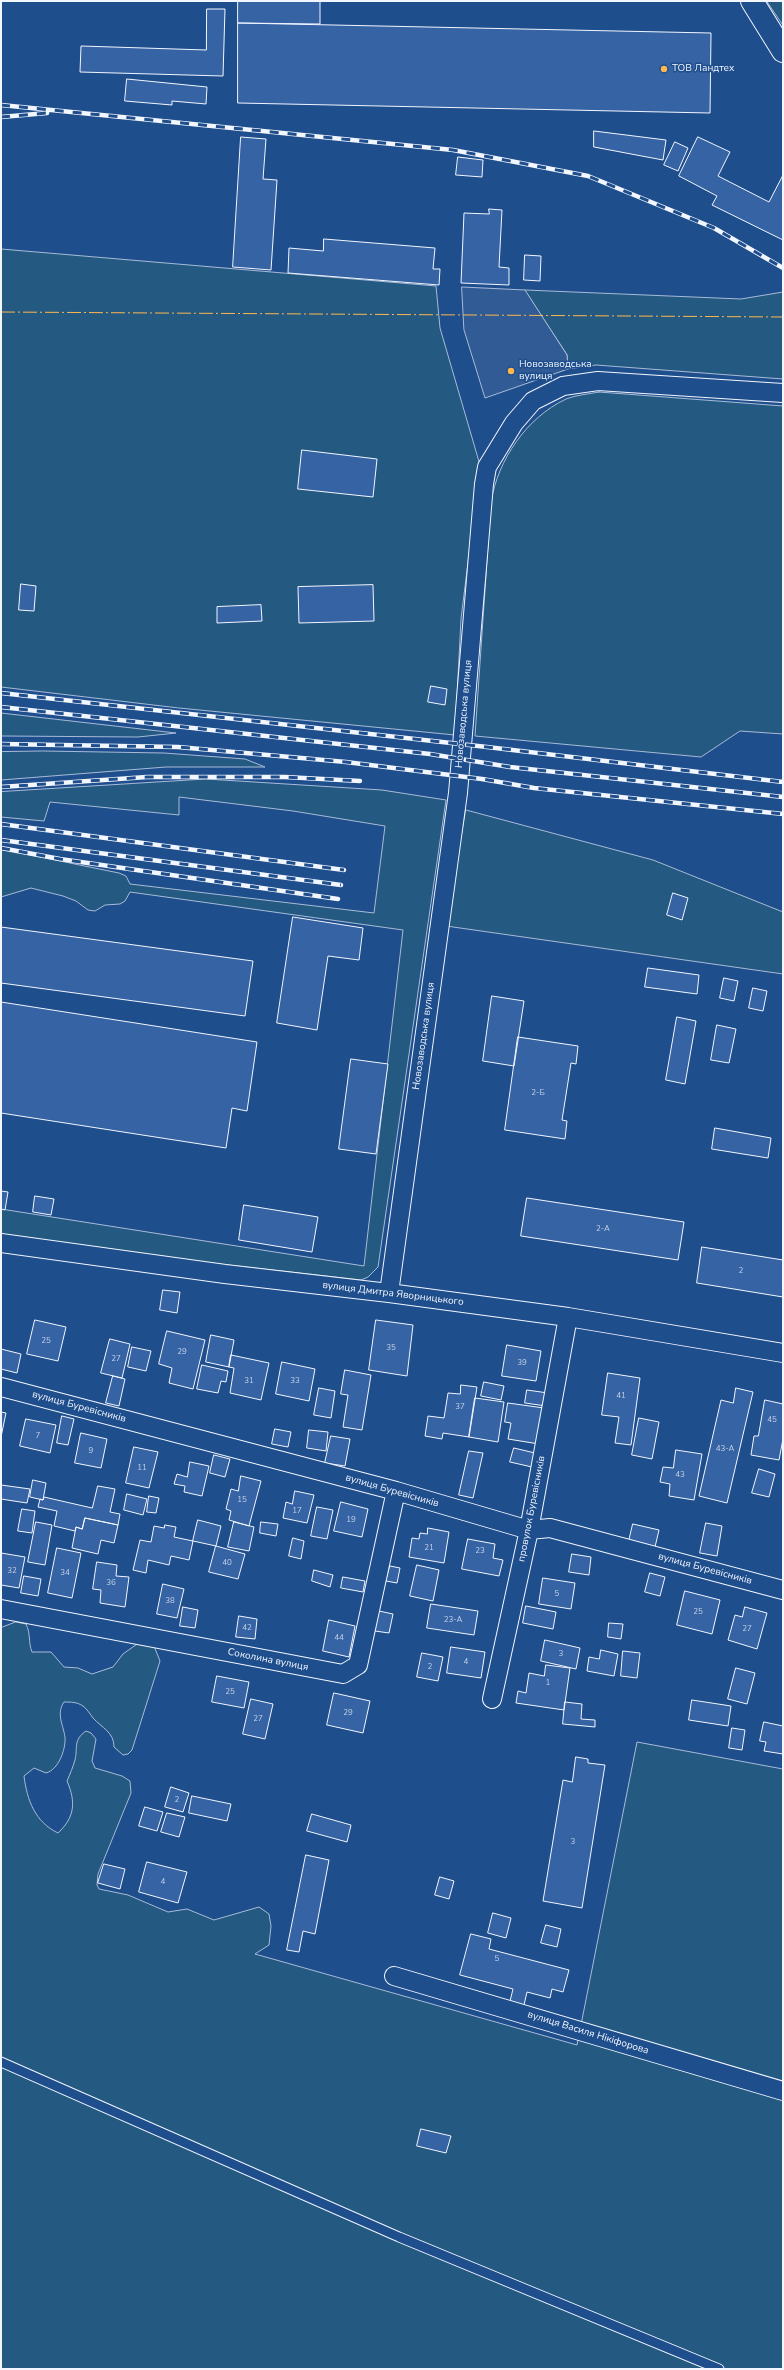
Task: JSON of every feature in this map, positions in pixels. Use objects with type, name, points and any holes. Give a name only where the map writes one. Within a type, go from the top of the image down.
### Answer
[{"type":"street","points":[[752,1],[783,51]]},
{"type":"street","name":"Новозаводська вулиця","points":[[389,1293],[458,793],[484,484],[487,467],[514,423],[533,401],[563,386],[598,381],[783,393]]},
{"type":"street","name":"вулиця Дмитра Яворницького","points":[[1,1242],[225,1274],[389,1293],[568,1317],[783,1353]]},
{"type":"street","name":"провулок Буревісників","points":[[492,1699],[529,1530],[568,1317]]},
{"type":"street","name":"вулиця Буревісників","points":[[1,1387],[396,1491],[529,1530],[550,1528],[783,1590]]},
{"type":"street","name":"Соколина вулиця","points":[[1,1609],[343,1674],[358,1665],[396,1491]]},
{"type":"street","name":"вулиця Василя Нікіфорова","points":[[394,1976],[783,2091]]},
{"type":"lane","points":[[1,2062],[399,2237],[719,2369]]},
{"type":"shaded area","points":[[767,1],[783,1],[783,25]]},
{"type":"shaded area","points":[[1,249],[436,286],[440,328],[480,465],[461,619],[455,735],[179,708],[1,687]]},
{"type":"shaded area","points":[[462,287],[525,290],[567,355],[568,369],[485,398],[464,330]]},
{"type":"shaded area","points":[[525,290],[741,299],[783,292],[783,379],[596,365],[568,369],[567,355]]},
{"type":"shaded area","points":[[599,392],[783,406],[783,734],[740,731],[701,757],[475,736],[491,502],[500,471],[516,442],[538,417],[566,399]]},
{"type":"shaded area","points":[[1,713],[176,733],[138,737],[1,736]]},
{"type":"shaded area","points":[[43,751],[164,753],[245,759],[265,767],[166,767],[1,780],[1,752]]},
{"type":"shaded area","points":[[206,779],[382,790],[446,800],[378,1267],[368,1277],[361,1280],[202,1262],[1,1234],[1,1209],[364,1266],[403,930],[130,892],[125,901],[120,904],[105,905],[95,911],[88,910],[76,901],[63,896],[31,888],[1,897],[1,849],[119,873],[126,876],[130,884],[374,913],[385,826],[293,811],[179,797],[179,815],[50,802],[44,821],[1,817],[1,792]]},
{"type":"shaded area","points":[[466,810],[653,860],[783,912],[783,974],[446,926]]},
{"type":"shaded area","points":[[16,1622],[26,1624],[32,1652],[51,1652],[64,1667],[78,1668],[92,1674],[113,1667],[123,1654],[137,1644],[154,1646],[160,1661],[132,1750],[128,1754],[123,1755],[114,1747],[110,1734],[83,1706],[72,1702],[64,1702],[60,1715],[65,1742],[63,1753],[58,1764],[46,1773],[34,1768],[24,1776],[30,1802],[38,1816],[43,1823],[58,1833],[64,1827],[71,1815],[73,1802],[67,1781],[75,1760],[79,1738],[86,1731],[91,1733],[96,1739],[92,1761],[95,1768],[122,1776],[130,1781],[131,1793],[98,1874],[97,1885],[99,1889],[128,1895],[168,1912],[187,1909],[214,1920],[259,1907],[269,1914],[271,1926],[269,1945],[255,1954],[577,2045],[637,1742],[783,1769],[783,2369],[1,2369],[1,1628]]},
{"type":"building","points":[[238,1],[320,1],[320,24],[238,23]]},
{"type":"building","points":[[207,9],[225,9],[223,76],[80,72],[81,46],[206,50]]},
{"type":"building","points":[[238,23],[711,33],[710,113],[238,103]]},
{"type":"building","points":[[127,79],[207,87],[206,104],[172,101],[172,105],[125,101]]},
{"type":"building","points":[[594,131],[666,140],[663,160],[594,147]]},
{"type":"building","points":[[241,137],[266,139],[263,179],[277,180],[271,270],[233,267]]},
{"type":"building","points":[[698,137],[730,152],[718,176],[769,202],[783,175],[783,240],[712,205],[717,196],[679,176]]},
{"type":"building","points":[[675,142],[688,148],[678,171],[664,165]]},
{"type":"building","points":[[458,157],[483,160],[482,177],[456,175]]},
{"type":"building","points":[[489,209],[502,210],[499,267],[509,268],[509,285],[461,283],[464,213],[489,214]]},
{"type":"building","points":[[324,239],[435,248],[433,269],[440,269],[439,285],[288,273],[289,248],[323,251]]},
{"type":"building","points":[[525,255],[541,256],[540,281],[524,280]]},
{"type":"building","points":[[302,450],[377,459],[373,497],[298,489]]},
{"type":"building","points":[[21,584],[36,586],[34,611],[19,610]]},
{"type":"building","points":[[373,585],[374,621],[299,623],[298,587]]},
{"type":"building","points":[[261,605],[262,621],[217,623],[217,607]]},
{"type":"building","points":[[431,686],[447,689],[445,705],[428,702]]},
{"type":"building","points":[[673,893],[688,898],[682,920],[667,915]]},
{"type":"building","points":[[293,917],[363,928],[359,960],[328,956],[317,1030],[277,1023]]},
{"type":"building","points":[[1,927],[253,961],[245,1016],[1,983]]},
{"type":"building","points":[[648,968],[699,975],[697,994],[645,987]]},
{"type":"building","points":[[724,978],[738,981],[734,1001],[720,998]]},
{"type":"building","points":[[753,988],[767,991],[763,1011],[749,1008]]},
{"type":"building","points":[[492,996],[524,1001],[514,1066],[483,1061]]},
{"type":"building","points":[[1,1002],[257,1042],[247,1111],[232,1108],[226,1148],[1,1113]]},
{"type":"building","points":[[677,1017],[696,1021],[685,1084],[666,1080]]},
{"type":"building","points":[[717,1025],[736,1029],[729,1063],[711,1060]]},
{"type":"building","points":[[518,1037],[578,1046],[576,1064],[571,1063],[562,1120],[567,1121],[565,1139],[505,1130]]},
{"type":"building","points":[[351,1059],[388,1064],[376,1154],[339,1149]]},
{"type":"building","points":[[715,1128],[771,1138],[768,1158],[712,1149]]},
{"type":"building","points":[[1,1191],[8,1192],[5,1210],[1,1209]]},
{"type":"building","points":[[35,1196],[54,1199],[51,1215],[33,1212]]},
{"type":"building","points":[[527,1198],[684,1222],[678,1260],[521,1236]]},
{"type":"building","points":[[244,1205],[318,1217],[312,1252],[239,1240]]},
{"type":"building","points":[[702,1247],[783,1260],[783,1297],[697,1283]]},
{"type":"building","points":[[163,1290],[180,1292],[177,1313],[160,1310]]},
{"type":"building","points":[[35,1320],[66,1327],[58,1361],[27,1354]]},
{"type":"building","points":[[376,1320],[413,1325],[407,1376],[369,1370]]},
{"type":"building","points":[[167,1331],[205,1340],[193,1389],[169,1383],[172,1368],[159,1364]]},
{"type":"building","points":[[211,1335],[234,1340],[229,1367],[206,1362]]},
{"type":"building","points":[[110,1339],[130,1344],[122,1378],[101,1373]]},
{"type":"building","points":[[507,1345],[541,1351],[536,1381],[502,1376]]},
{"type":"building","points":[[132,1347],[151,1351],[146,1371],[128,1367]]},
{"type":"building","points":[[1,1349],[21,1354],[17,1373],[1,1369]]},
{"type":"building","points":[[231,1355],[269,1363],[261,1400],[230,1393],[234,1368],[229,1367]]},
{"type":"building","points":[[282,1362],[315,1369],[309,1401],[276,1394]]},
{"type":"building","points":[[202,1365],[228,1371],[226,1382],[221,1381],[218,1393],[197,1389]]},
{"type":"building","points":[[345,1370],[371,1375],[362,1430],[343,1427],[348,1395],[341,1394]]},
{"type":"building","points":[[608,1373],[640,1378],[631,1445],[615,1443],[619,1417],[602,1415]]},
{"type":"building","points":[[113,1376],[125,1379],[119,1406],[106,1403]]},
{"type":"building","points":[[484,1382],[504,1386],[501,1400],[481,1396]]},
{"type":"building","points":[[461,1385],[477,1387],[469,1437],[443,1433],[442,1439],[425,1436],[428,1416],[444,1418],[448,1393],[460,1394]]},
{"type":"building","points":[[319,1388],[335,1391],[331,1418],[314,1415]]},
{"type":"building","points":[[736,1388],[753,1392],[727,1503],[699,1496],[721,1400],[733,1403]]},
{"type":"building","points":[[527,1390],[548,1393],[546,1406],[525,1403]]},
{"type":"building","points":[[475,1398],[504,1402],[498,1442],[469,1437]]},
{"type":"building","points":[[765,1400],[783,1404],[783,1439],[779,1460],[751,1455],[754,1436],[758,1436]]},
{"type":"building","points":[[508,1403],[544,1408],[539,1444],[508,1439],[511,1423],[505,1422]]},
{"type":"building","points":[[1,1412],[6,1413],[1,1437]]},
{"type":"building","points":[[62,1416],[74,1419],[68,1445],[57,1443]]},
{"type":"building","points":[[639,1418],[659,1422],[652,1459],[632,1455]]},
{"type":"building","points":[[26,1419],[56,1425],[50,1453],[20,1446]]},
{"type":"building","points":[[275,1429],[291,1432],[288,1447],[272,1444]]},
{"type":"building","points":[[309,1430],[328,1432],[326,1451],[307,1448]]},
{"type":"building","points":[[81,1433],[107,1439],[101,1468],[75,1463]]},
{"type":"building","points":[[331,1436],[350,1439],[345,1466],[325,1463]]},
{"type":"building","points":[[134,1447],[158,1452],[149,1488],[126,1483]]},
{"type":"building","points":[[514,1448],[535,1453],[532,1467],[510,1462]]},
{"type":"building","points":[[676,1450],[702,1454],[694,1500],[669,1496],[670,1484],[660,1482],[663,1467],[673,1468]]},
{"type":"building","points":[[469,1451],[483,1453],[473,1498],[459,1495]]},
{"type":"building","points":[[214,1455],[230,1459],[225,1477],[210,1473]]},
{"type":"building","points":[[190,1462],[209,1466],[202,1496],[184,1492],[185,1486],[174,1484],[177,1474],[187,1477]]},
{"type":"building","points":[[759,1469],[775,1474],[769,1497],[752,1493]]},
{"type":"building","points":[[241,1476],[261,1481],[249,1526],[229,1520],[231,1511],[226,1509],[231,1489],[238,1491]]},
{"type":"building","points":[[33,1480],[46,1483],[43,1500],[30,1497]]},
{"type":"building","points":[[1,1485],[30,1489],[27,1503],[1,1499]]},
{"type":"building","points":[[98,1486],[115,1489],[110,1512],[120,1514],[118,1525],[85,1518],[82,1529],[76,1527],[75,1531],[54,1526],[57,1511],[38,1507],[40,1499],[43,1500],[44,1497],[92,1508]]},
{"type":"building","points":[[295,1491],[314,1495],[307,1523],[283,1518],[286,1502],[292,1504]]},
{"type":"building","points":[[127,1494],[147,1499],[143,1515],[124,1510]]},
{"type":"building","points":[[149,1496],[159,1498],[156,1513],[147,1512]]},
{"type":"building","points":[[341,1502],[368,1509],[362,1537],[334,1531]]},
{"type":"building","points":[[317,1507],[333,1510],[327,1539],[311,1536]]},
{"type":"building","points":[[22,1509],[35,1511],[32,1533],[18,1531]]},
{"type":"building","points":[[85,1518],[118,1525],[114,1543],[101,1540],[98,1554],[72,1548],[76,1527],[82,1529]]},
{"type":"building","points":[[198,1520],[221,1526],[216,1546],[193,1541]]},
{"type":"building","points":[[36,1522],[52,1525],[45,1565],[28,1562]]},
{"type":"building","points":[[234,1522],[254,1527],[249,1551],[228,1547]]},
{"type":"building","points":[[261,1522],[278,1524],[276,1536],[260,1533]]},
{"type":"building","points":[[706,1523],[722,1526],[717,1556],[700,1553]]},
{"type":"building","points":[[633,1524],[659,1530],[655,1547],[629,1541]]},
{"type":"building","points":[[165,1525],[176,1527],[174,1537],[193,1541],[189,1560],[171,1556],[169,1565],[148,1560],[146,1573],[133,1570],[140,1540],[151,1542],[154,1526],[164,1528]]},
{"type":"building","points":[[428,1528],[449,1532],[444,1563],[409,1557],[412,1538],[419,1539],[420,1533],[427,1534]]},
{"type":"building","points":[[293,1538],[304,1541],[301,1559],[289,1556]]},
{"type":"building","points":[[468,1539],[495,1544],[493,1558],[503,1560],[499,1576],[462,1569]]},
{"type":"building","points":[[216,1546],[245,1554],[238,1579],[209,1572]]},
{"type":"building","points":[[57,1548],[81,1553],[72,1598],[48,1593]]},
{"type":"building","points":[[1,1553],[25,1557],[19,1588],[1,1585]]},
{"type":"building","points":[[572,1554],[591,1557],[589,1575],[569,1572]]},
{"type":"building","points":[[97,1562],[117,1565],[116,1576],[129,1577],[125,1607],[100,1603],[101,1590],[93,1589]]},
{"type":"building","points":[[417,1565],[439,1570],[433,1601],[410,1596]]},
{"type":"building","points":[[390,1566],[400,1568],[397,1583],[386,1581]]},
{"type":"building","points":[[314,1570],[333,1575],[330,1587],[312,1581]]},
{"type":"building","points":[[650,1573],[665,1577],[660,1596],[645,1592]]},
{"type":"building","points":[[24,1576],[41,1579],[38,1596],[21,1593]]},
{"type":"building","points":[[343,1577],[365,1581],[363,1592],[341,1588]]},
{"type":"building","points":[[543,1578],[575,1583],[571,1609],[539,1604]]},
{"type":"building","points":[[163,1584],[184,1589],[177,1618],[157,1614]]},
{"type":"building","points":[[685,1591],[720,1600],[712,1634],[677,1625]]},
{"type":"building","points":[[431,1604],[478,1611],[474,1635],[427,1628]]},
{"type":"building","points":[[526,1606],[556,1612],[553,1629],[523,1623]]},
{"type":"building","points":[[183,1607],[198,1610],[195,1628],[180,1626]]},
{"type":"building","points":[[745,1607],[767,1613],[757,1649],[728,1640],[735,1615],[742,1617]]},
{"type":"building","points":[[379,1611],[393,1614],[389,1633],[375,1631]]},
{"type":"building","points":[[239,1616],[257,1619],[255,1639],[236,1637]]},
{"type":"building","points":[[329,1620],[355,1626],[349,1657],[323,1651]]},
{"type":"building","points":[[609,1623],[623,1624],[621,1639],[608,1637]]},
{"type":"building","points":[[545,1640],[580,1648],[576,1669],[541,1661]]},
{"type":"building","points":[[451,1647],[485,1652],[481,1678],[447,1673]]},
{"type":"building","points":[[601,1650],[618,1654],[614,1676],[587,1671],[589,1657],[599,1659]]},
{"type":"building","points":[[623,1651],[640,1653],[637,1678],[621,1676]]},
{"type":"building","points":[[422,1653],[443,1657],[438,1681],[417,1677]]},
{"type":"building","points":[[546,1665],[570,1668],[564,1710],[516,1703],[518,1691],[526,1693],[529,1673],[544,1676]]},
{"type":"building","points":[[736,1668],[755,1673],[747,1704],[728,1699]]},
{"type":"building","points":[[217,1676],[249,1682],[244,1708],[212,1702]]},
{"type":"building","points":[[334,1693],[370,1701],[363,1733],[327,1725]]},
{"type":"building","points":[[251,1699],[273,1704],[265,1739],[243,1734]]},
{"type":"building","points":[[692,1700],[731,1706],[728,1726],[689,1720]]},
{"type":"building","points":[[565,1702],[582,1704],[581,1719],[595,1720],[595,1727],[563,1724]]},
{"type":"building","points":[[764,1722],[783,1726],[783,1754],[764,1751],[766,1742],[760,1741]]},
{"type":"building","points":[[732,1728],[745,1730],[742,1750],[729,1748]]},
{"type":"building","points":[[576,1757],[588,1759],[588,1763],[605,1765],[582,1908],[543,1901],[563,1780],[572,1782]]},
{"type":"building","points":[[171,1787],[189,1793],[183,1812],[165,1807]]},
{"type":"building","points":[[192,1796],[231,1804],[227,1821],[189,1813]]},
{"type":"building","points":[[145,1807],[163,1812],[157,1831],[139,1826]]},
{"type":"building","points":[[167,1813],[185,1817],[179,1837],[161,1832]]},
{"type":"building","points":[[312,1814],[351,1825],[347,1842],[307,1831]]},
{"type":"building","points":[[306,1855],[329,1860],[315,1934],[303,1931],[299,1952],[287,1950]]},
{"type":"building","points":[[147,1862],[187,1872],[178,1903],[139,1892]]},
{"type":"building","points":[[104,1864],[125,1869],[120,1889],[98,1883]]},
{"type":"building","points":[[440,1877],[454,1881],[449,1899],[435,1895]]},
{"type":"building","points":[[493,1913],[511,1918],[506,1938],[488,1933]]},
{"type":"building","points":[[546,1925],[561,1929],[557,1947],[541,1943]]},
{"type":"building","points":[[471,1934],[491,1939],[489,1949],[569,1970],[563,1992],[552,1989],[550,1998],[527,1992],[524,2005],[510,2001],[513,1989],[460,1975]]},
{"type":"building","points":[[421,2129],[451,2136],[446,2153],[417,2146]]},
{"type":"railway","points":[[1,105],[453,150],[588,176],[714,228],[783,268]]},
{"type":"railway","points":[[1,117],[47,113]]},
{"type":"railway","points":[[1,693],[487,747],[783,782]]},
{"type":"railway","points":[[1,707],[430,754],[510,767],[783,797]]},
{"type":"railway","points":[[1,744],[178,747],[346,762],[482,779],[534,788],[783,814]]},
{"type":"railway","points":[[1,787],[147,777],[285,777],[360,781]]},
{"type":"railway","points":[[1,824],[344,870]]},
{"type":"railway","points":[[1,840],[341,885]]},
{"type":"railway","points":[[1,848],[60,859],[338,899]]},
{"type":"power","points":[[1,312],[783,317]]},
{"type":"place","name":"ТОВ Ландтех","points":[[664,69]]},
{"type":"place","name":"Новозаводська вулиця","points":[[511,371]]}]
